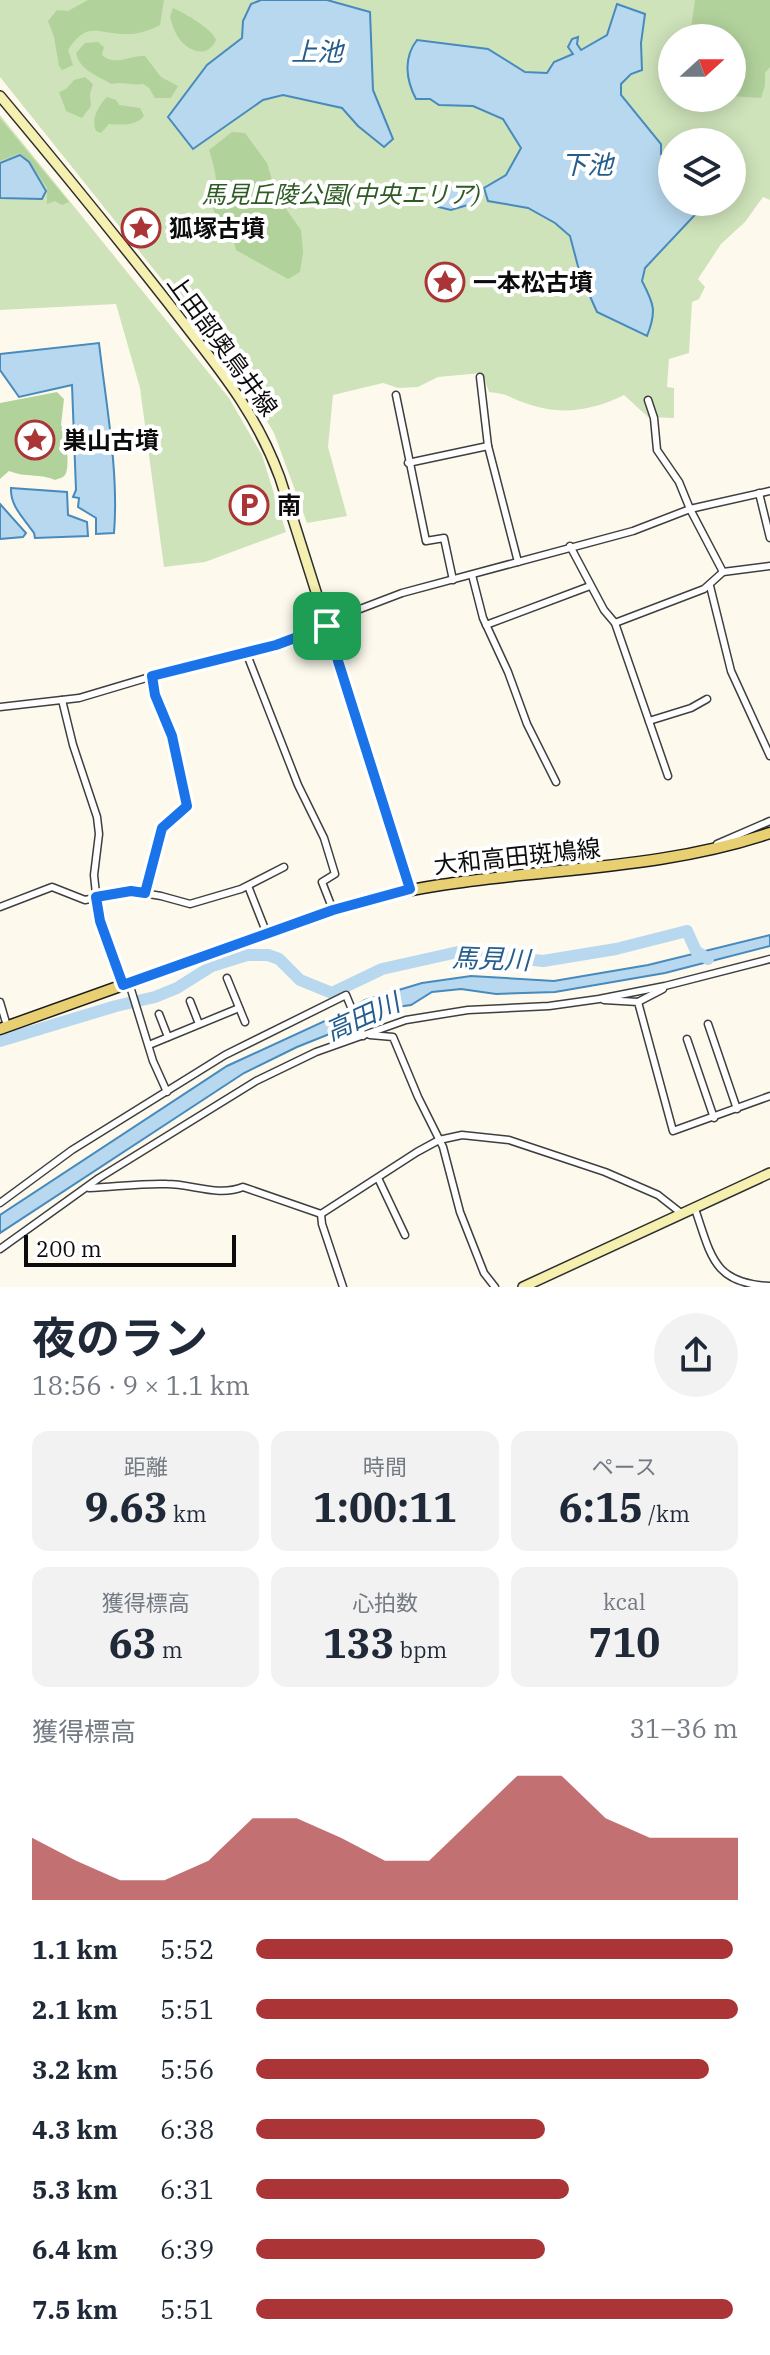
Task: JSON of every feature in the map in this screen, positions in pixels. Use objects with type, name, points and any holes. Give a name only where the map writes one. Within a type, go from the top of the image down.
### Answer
[{"type":"main road","name":"大和高田斑鳩線","points":[[4,1027],[333,910],[410,889],[458,881],[634,864],[695,853],[770,833]]},
{"type":"street","name":"上田部奥鳥井線","points":[[0,96],[155,286],[247,408],[268,444],[410,889]]},
{"type":"street","points":[[480,377],[488,446],[518,562]]},
{"type":"street","points":[[396,395],[426,541],[444,538],[453,580]]},
{"type":"street","points":[[648,400],[654,418],[657,450],[679,482],[723,572]]},
{"type":"street","points":[[408,463],[488,446]]},
{"type":"street","points":[[0,707],[89,696],[152,676],[276,645],[402,593],[643,528],[690,509],[770,491]]},
{"type":"street","points":[[759,493],[770,538]]},
{"type":"street","points":[[570,546],[590,586],[615,623],[668,776]]},
{"type":"street","points":[[615,623],[655,610],[710,586],[723,572],[770,566]]},
{"type":"street","points":[[472,575],[486,625],[527,724],[556,782]]},
{"type":"street","points":[[486,625],[590,586]]},
{"type":"street","points":[[710,586],[731,671],[770,756]]},
{"type":"street","points":[[246,652],[298,785],[328,847],[335,874],[322,882],[333,910]]},
{"type":"street","points":[[145,893],[162,828],[187,806],[172,736],[155,695],[152,676]]},
{"type":"street","points":[[649,721],[691,708],[707,699]]},
{"type":"street","points":[[62,700],[98,823],[94,875],[100,921],[134,996],[167,1092]]},
{"type":"street","points":[[695,853],[770,821]]},
{"type":"street","points":[[0,907],[52,887],[85,900],[131,891],[190,904],[248,886],[284,867]]},
{"type":"street","points":[[248,886],[267,934]]},
{"type":"street","points":[[0,1249],[85,1188],[256,1081],[316,1052],[363,1034],[406,1020],[448,1012],[549,1006],[599,999],[770,959]]},
{"type":"street","points":[[227,978],[245,1022]]},
{"type":"street","points":[[599,999],[618,1003],[638,1002],[665,986]]},
{"type":"street","points":[[0,1203],[72,1150],[225,1055],[346,995],[363,1034]]},
{"type":"street","points":[[190,1001],[199,1024]]},
{"type":"street","points":[[0,1002],[4,1027]]},
{"type":"street","points":[[638,1002],[673,1131],[770,1096]]},
{"type":"street","points":[[149,1045],[239,1008]]},
{"type":"street","points":[[159,1014],[168,1037]]},
{"type":"street","points":[[708,1024],[737,1109]]},
{"type":"street","points":[[363,1034],[393,1037],[439,1140],[460,1212],[484,1273],[495,1287]]},
{"type":"street","points":[[687,1039],[714,1118]]},
{"type":"street","points":[[321,1214],[439,1140],[462,1135],[509,1140],[618,1177],[658,1195],[682,1214]]},
{"type":"street","points":[[523,1287],[770,1173]]},
{"type":"street","points":[[378,1178],[405,1235]]},
{"type":"street","points":[[85,1188],[165,1184],[234,1191],[243,1187],[321,1214]]},
{"type":"street","points":[[695,1209],[711,1258],[737,1282]]},
{"type":"street","points":[[321,1214],[343,1287]]},
{"type":"street","points":[[727,1287],[737,1282],[770,1286]]},
{"type":"green space","name":"馬見丘陵公園(中央エリア)","points":[[0,0],[770,0],[770,200],[763,197],[745,222],[721,244],[698,279],[705,287],[699,299],[692,302],[689,353],[669,359],[667,387],[674,388],[674,418],[648,417],[624,395],[576,410],[538,407],[489,392],[482,373],[438,377],[418,387],[398,388],[383,383],[333,395],[328,447],[347,516],[307,523],[274,433],[243,381],[0,77]]},
{"type":"green space","points":[[88,0],[164,0],[160,25],[133,34],[87,32],[68,50],[73,65],[62,70],[48,21],[57,10],[68,11]]},
{"type":"green space","points":[[695,0],[770,0],[770,67],[765,73],[761,98],[746,97],[746,24],[692,24]]},
{"type":"green space","points":[[173,8],[209,31],[216,40],[208,50],[192,50],[182,42],[170,17]]},
{"type":"green space","points":[[98,42],[104,47],[102,55],[112,60],[145,56],[161,77],[178,86],[171,98],[155,98],[143,84],[111,84],[85,68],[76,53],[85,43]]},
{"type":"green space","points":[[85,77],[93,84],[91,106],[82,118],[66,111],[59,92],[74,80]]},
{"type":"green space","points":[[107,97],[116,100],[119,105],[140,108],[144,116],[133,123],[109,124],[101,133],[96,131],[96,113]]},
{"type":"green space","points":[[0,115],[229,398],[262,455],[286,532],[205,562],[164,567],[140,388],[116,304],[0,310]]},
{"type":"green space","points":[[0,118],[69,202],[47,204],[47,188],[20,153],[0,161]]},
{"type":"green space","points":[[232,132],[245,133],[267,163],[277,196],[301,230],[303,252],[300,272],[288,279],[236,250],[230,226],[214,212],[216,178],[209,150]]},
{"type":"green space","points":[[57,392],[64,399],[61,425],[67,456],[65,475],[55,480],[9,471],[0,479],[0,403]]},
{"type":"water","name":"上池","points":[[261,0],[327,0],[370,12],[373,90],[393,139],[384,147],[342,108],[283,95],[263,100],[193,149],[168,117],[207,65],[242,38],[243,21],[251,4]]},
{"type":"water","name":"下池","points":[[617,4],[645,14],[641,43],[642,70],[631,74],[621,84],[621,95],[658,140],[658,216],[694,216],[645,268],[642,281],[653,314],[647,336],[597,312],[580,274],[570,236],[555,223],[528,208],[488,201],[484,188],[506,175],[521,148],[503,119],[473,106],[439,105],[430,99],[416,99],[408,69],[410,54],[417,40],[488,49],[525,72],[547,73],[554,62],[573,54],[568,47],[572,39],[578,37],[577,44],[581,50],[607,35]]},
{"type":"water","points":[[20,155],[29,162],[46,191],[42,199],[0,198],[0,163]]},
{"type":"water","points":[[461,183],[475,183],[480,193],[478,202],[451,210],[434,206],[447,189]]},
{"type":"water","points":[[99,343],[111,438],[115,510],[114,533],[96,534],[96,518],[78,507],[79,498],[73,497],[76,490],[72,385],[19,397],[0,370],[0,354]]},
{"type":"water","points":[[11,488],[67,492],[68,515],[87,522],[88,536],[35,538],[15,506]]},
{"type":"water","points":[[0,504],[26,533],[23,537],[0,539]]},
{"type":"water","name":"高田川","points":[[770,935],[770,946],[665,973],[555,992],[496,994],[461,989],[432,992],[411,1005],[397,1007],[297,1047],[244,1073],[0,1233],[0,1215],[227,1066],[365,1000],[422,983],[471,976],[554,981],[648,965]]},
{"type":"waterway","name":"馬見川","points":[[0,1041],[155,997],[177,988],[212,966],[247,955],[268,955],[279,959],[300,980],[332,993],[382,969],[458,952],[543,961],[616,949],[687,931],[696,951],[708,959]]},
{"type":"place","name":"狐塚古墳","points":[[141,228]]},
{"type":"place","name":"一本松古墳","points":[[445,282]]},
{"type":"place","name":"巣山古墳","points":[[35,440]]},
{"type":"place","name":"南","points":[[249,505]]},
{"type":"route","points":[[327,626],[410,889],[333,910],[123,985],[100,921],[96,897],[131,891],[145,893],[162,828],[187,806],[172,736],[155,695],[152,676],[276,645],[327,626]]}]
